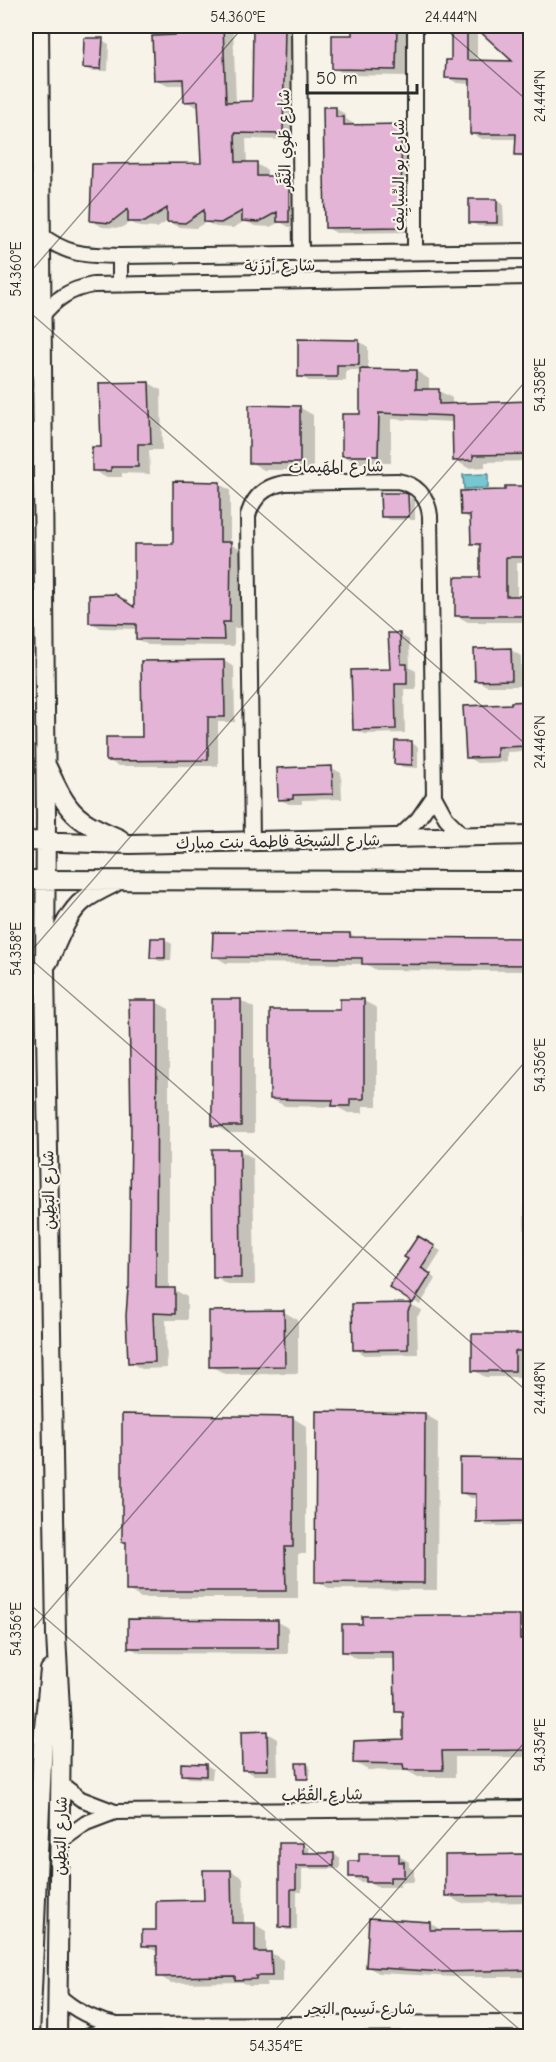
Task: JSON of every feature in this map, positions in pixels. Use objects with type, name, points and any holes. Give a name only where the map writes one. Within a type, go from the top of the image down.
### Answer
[{"type":"main road","name":"شارع البَطِين","points":[[39,26],[45,969],[56,1635],[61,1728],[57,2037]]},
{"type":"main road","points":[[44,760],[63,799],[73,813],[94,828],[130,844]]},
{"type":"main road","name":"شارع الشيخة فاطمة بنت مبارك","points":[[26,841],[130,844],[531,835]]},
{"type":"main road","points":[[26,880],[531,881]]},
{"type":"main road","points":[[45,969],[77,906],[93,894],[120,880]]},
{"type":"main road","name":"شارع البَطِين","points":[[30,2037],[44,1721],[56,1635]]},
{"type":"street","name":"شارع طَوِي النَّقَر","points":[[299,26],[301,254]]},
{"type":"street","name":"شارع بو السِّيايِيف","points":[[415,26],[415,252]]},
{"type":"street","name":"شارع أرزَنة","points":[[40,234],[59,246],[80,254],[120,256],[531,251]]},
{"type":"street","points":[[120,256],[120,284]]},
{"type":"street","name":"شارع أرزَنة","points":[[41,317],[58,298],[81,287],[120,284],[531,277]]},
{"type":"street","name":"شارع المهَيمات","points":[[252,841],[249,516],[253,501],[258,495],[277,484],[397,481],[410,484],[425,497],[430,516],[434,796]]},
{"type":"street","points":[[399,838],[418,819],[434,796],[446,818],[464,836]]},
{"type":"street","name":"شارع القُطُب","points":[[61,1784],[81,1799],[115,1812]]},
{"type":"street","name":"شارع القُطُب","points":[[61,1841],[86,1823],[115,1812],[531,1808]]},
{"type":"street","name":"شارع نَسِيم البَحر","points":[[57,1995],[79,2012],[117,2025],[260,2031],[433,2030],[530,2023]]},
{"type":"street","points":[[530,2023],[530,2037]]},
{"type":"street","name":"شارع نَسِيم البَحر","points":[[87,2037],[117,2025]]},
{"type":"water","points":[[488,474],[488,488],[464,489],[463,475]]},
{"type":"building","points":[[175,26],[223,26],[226,102],[252,101],[253,26],[285,26],[283,134],[235,133],[236,162],[257,162],[257,176],[289,176],[289,222],[277,222],[277,212],[259,222],[242,221],[242,211],[221,223],[204,222],[204,210],[185,223],[167,222],[167,208],[145,222],[128,222],[128,209],[110,223],[90,221],[92,164],[201,163],[198,101],[184,102],[183,79],[154,80],[152,36],[175,35]]},
{"type":"building","points":[[352,26],[397,26],[396,70],[332,69],[332,35],[352,35]]},
{"type":"building","points":[[451,26],[467,26],[467,60],[512,61],[474,26],[531,26],[531,155],[515,155],[516,134],[470,134],[470,79],[445,78],[446,60],[451,60]]},
{"type":"building","points":[[84,38],[103,38],[101,69],[83,68]]},
{"type":"building","points":[[323,107],[336,107],[336,117],[344,117],[344,125],[401,124],[402,227],[325,228]]},
{"type":"building","points":[[469,199],[497,199],[497,223],[469,223]]},
{"type":"building","points":[[298,339],[359,340],[359,365],[337,365],[337,377],[298,377]]},
{"type":"building","points":[[360,369],[416,370],[416,389],[439,389],[439,404],[531,401],[531,454],[473,455],[473,460],[453,461],[452,416],[379,413],[378,456],[342,456],[342,414],[360,414]]},
{"type":"building","points":[[149,382],[151,444],[138,444],[138,467],[111,467],[111,471],[92,471],[92,447],[101,447],[99,383]]},
{"type":"building","points":[[249,405],[300,406],[300,463],[249,463]]},
{"type":"building","points":[[173,481],[220,482],[220,542],[231,542],[230,622],[223,622],[224,640],[136,639],[136,624],[89,623],[89,595],[115,594],[134,607],[134,544],[173,544]]},
{"type":"building","points":[[505,486],[531,486],[531,506],[528,506],[529,557],[506,557],[506,596],[531,596],[531,616],[455,616],[455,577],[480,577],[480,544],[471,544],[470,515],[461,515],[460,491],[505,490]]},
{"type":"building","points":[[380,493],[408,494],[409,517],[381,517]]},
{"type":"building","points":[[388,633],[400,633],[401,664],[407,664],[407,684],[395,684],[396,729],[353,730],[351,670],[390,669]]},
{"type":"building","points":[[511,648],[512,680],[475,681],[474,649]]},
{"type":"building","points":[[224,660],[225,717],[208,717],[208,760],[106,761],[106,737],[142,737],[141,661]]},
{"type":"building","points":[[531,701],[531,746],[497,747],[497,757],[466,758],[463,706]]},
{"type":"building","points":[[395,741],[412,741],[412,765],[394,764]]},
{"type":"building","points":[[332,766],[333,794],[293,795],[293,799],[278,800],[277,768]]},
{"type":"building","points":[[213,932],[350,933],[350,937],[531,938],[531,965],[362,964],[362,958],[212,957]]},
{"type":"building","points":[[151,938],[165,938],[165,958],[150,958]]},
{"type":"building","points":[[212,999],[241,999],[241,1126],[212,1126]]},
{"type":"building","points":[[340,999],[364,999],[364,1099],[350,1099],[350,1106],[332,1106],[333,1100],[270,1099],[270,1010],[340,1010]]},
{"type":"building","points":[[129,1000],[157,1000],[156,1288],[175,1288],[175,1314],[153,1313],[155,1362],[128,1363],[126,1316],[129,1288],[131,1128]]},
{"type":"building","points":[[212,1149],[240,1149],[241,1278],[213,1278]]},
{"type":"building","points":[[418,1236],[435,1246],[421,1268],[431,1274],[413,1303],[389,1287],[408,1259],[404,1257]]},
{"type":"building","points":[[412,1303],[408,1311],[408,1349],[353,1350],[352,1304]]},
{"type":"building","points":[[284,1310],[285,1366],[209,1367],[209,1311]]},
{"type":"building","points":[[472,1334],[531,1334],[531,1351],[515,1351],[515,1371],[472,1371]]},
{"type":"building","points":[[316,1411],[425,1413],[424,1583],[315,1582]]},
{"type":"building","points":[[122,1414],[293,1417],[293,1547],[285,1547],[286,1591],[126,1591],[126,1542],[122,1542]]},
{"type":"building","points":[[460,1458],[531,1459],[531,1521],[476,1522],[476,1494],[460,1493]]},
{"type":"building","points":[[520,1615],[520,1639],[531,1639],[531,1750],[442,1751],[443,1770],[404,1770],[403,1764],[353,1763],[354,1741],[403,1739],[403,1712],[395,1712],[394,1652],[342,1652],[342,1624],[362,1624],[362,1616]]},
{"type":"building","points":[[128,1619],[278,1620],[278,1648],[128,1648]]},
{"type":"building","points":[[267,1731],[268,1770],[242,1770],[241,1732]]},
{"type":"building","points":[[181,1763],[206,1764],[206,1776],[181,1775]]},
{"type":"building","points":[[296,1763],[307,1763],[308,1779],[297,1779]]},
{"type":"building","points":[[279,1843],[303,1843],[303,1853],[334,1853],[334,1866],[296,1866],[296,1889],[291,1889],[291,1928],[279,1927]]},
{"type":"building","points":[[359,1854],[399,1854],[399,1862],[404,1862],[404,1877],[390,1877],[390,1882],[366,1882],[366,1877],[349,1877],[349,1861],[359,1861]]},
{"type":"building","points":[[531,1854],[531,1895],[445,1896],[445,1855]]},
{"type":"building","points":[[203,1870],[231,1870],[232,1923],[255,1923],[255,1952],[271,1952],[272,1976],[235,1980],[235,1976],[157,1977],[157,1946],[142,1946],[142,1930],[156,1930],[156,1901],[204,1900]]},
{"type":"building","points":[[369,1918],[430,1922],[430,1930],[531,1929],[531,1970],[442,1972],[366,1967]]}]
